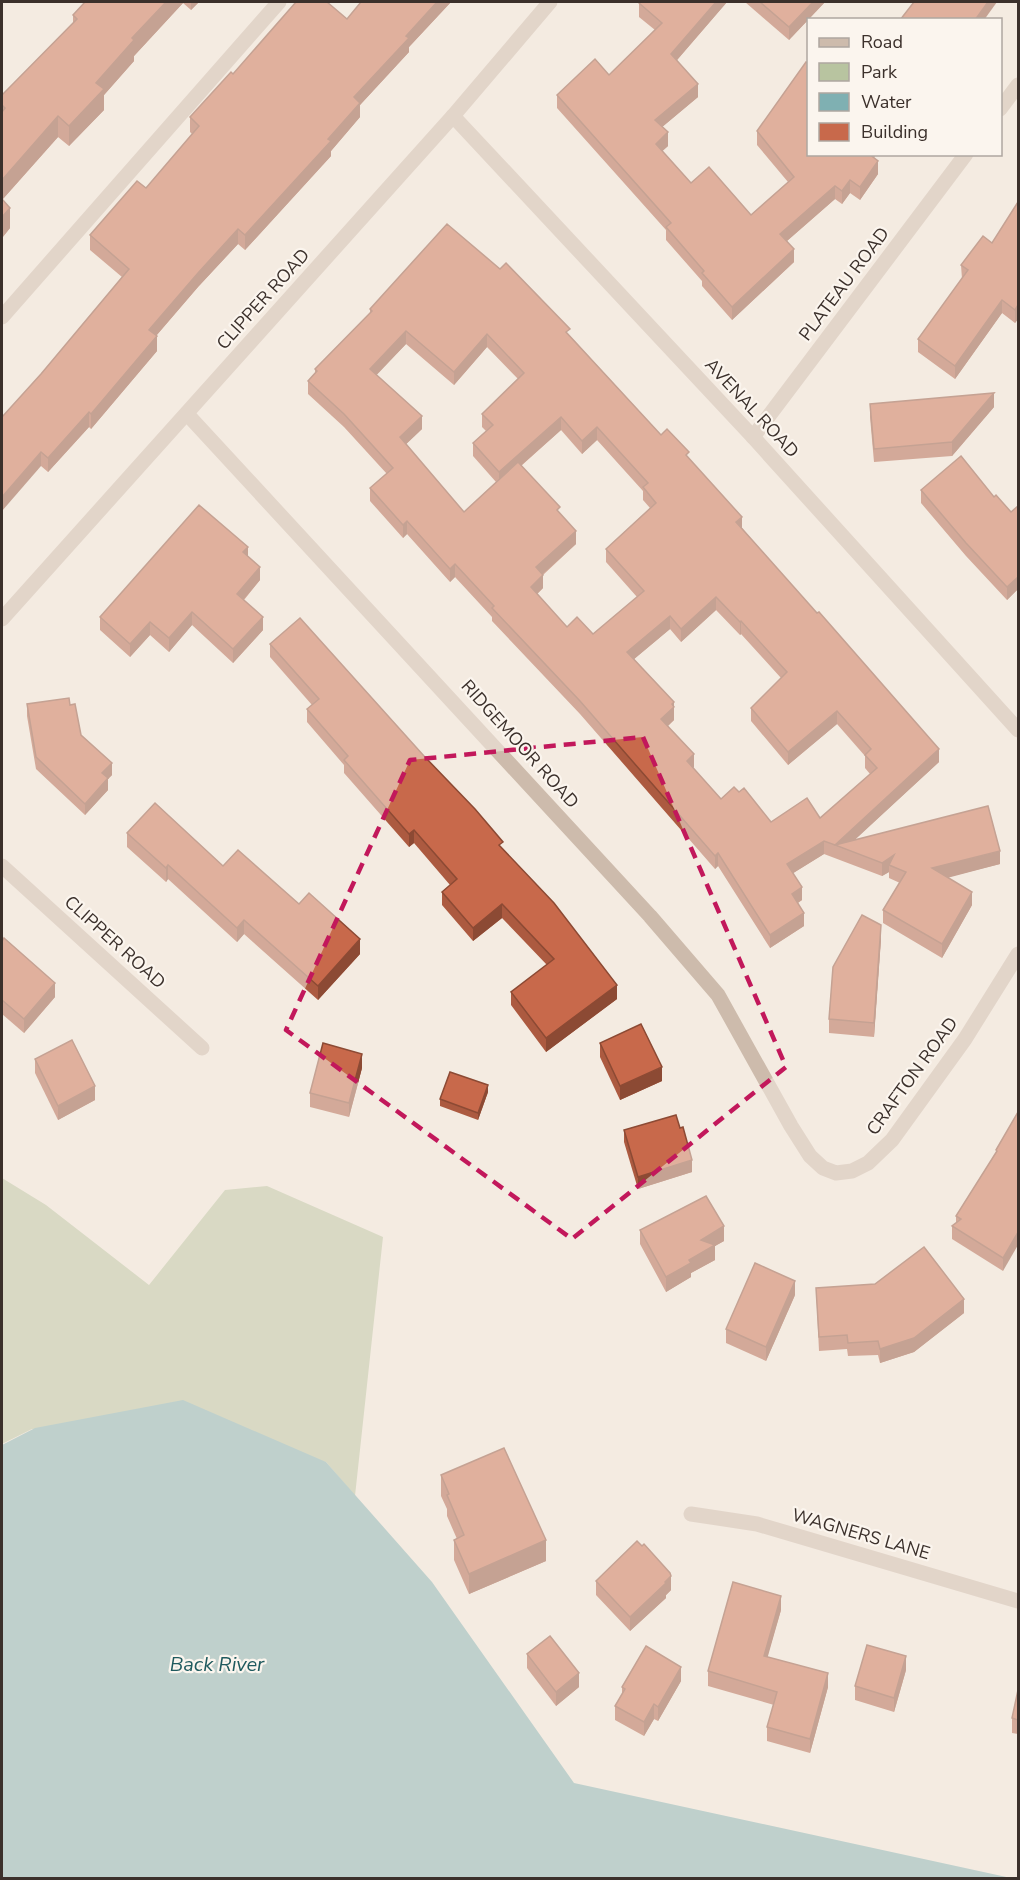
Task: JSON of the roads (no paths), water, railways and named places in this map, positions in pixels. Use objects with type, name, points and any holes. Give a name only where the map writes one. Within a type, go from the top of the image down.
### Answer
[{"type":"street","points":[[2,317],[279,2]]},
{"type":"street","name":"CLIPPER ROAD","points":[[2,619],[453,116],[550,2]]},
{"type":"street","points":[[1002,106],[1018,86]]},
{"type":"street","name":"AVENAL ROAD","points":[[453,116],[753,436],[1018,730]]},
{"type":"street","name":"PLATEAU ROAD","points":[[753,436],[964,156]]},
{"type":"street","name":"RIDGEMOOR ROAD","points":[[187,414],[642,907],[718,995],[791,1126]]},
{"type":"street","name":"CLIPPER ROAD","points":[[2,866],[202,1048]]},
{"type":"street","name":"CRAFTON ROAD","points":[[791,1126],[810,1156],[823,1168],[836,1173],[852,1171],[868,1163],[892,1140],[965,1039],[1018,954]]},
{"type":"street","name":"WAGNERS LANE","points":[[691,1514],[757,1524],[1018,1600]]},
{"type":"water","name":"Back River","points":[[183,1400],[326,1462],[432,1582],[574,1783],[1011,1878],[2,1878],[2,1445],[35,1428]]}]
